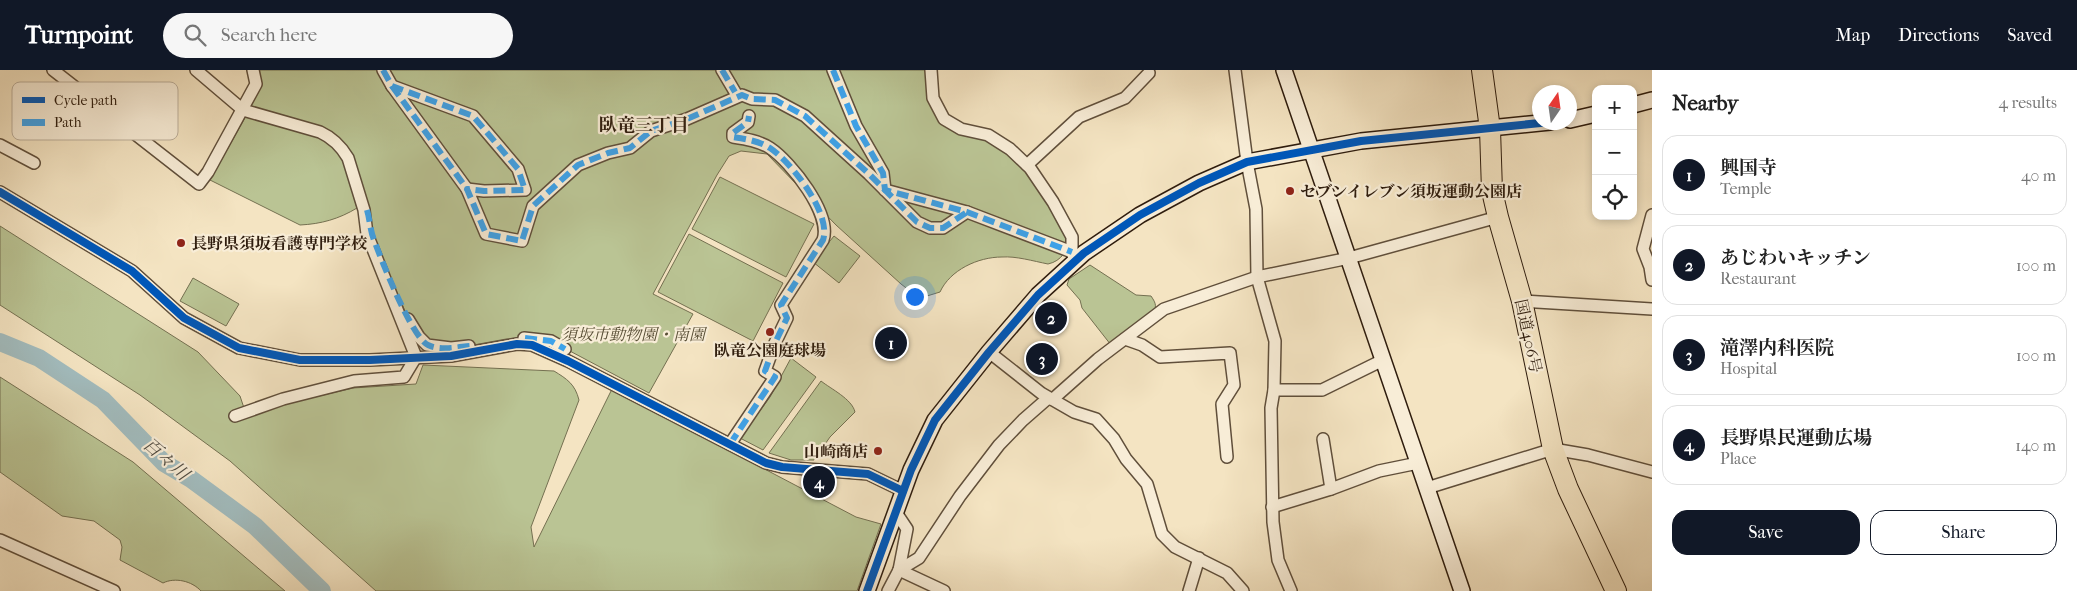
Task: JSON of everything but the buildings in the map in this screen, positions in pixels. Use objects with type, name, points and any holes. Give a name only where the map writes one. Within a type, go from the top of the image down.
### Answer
[{"type":"highway","name":"国道406号","points":[[1482,70],[1490,129],[1492,190],[1522,301],[1554,449],[1568,488],[1616,591]]},
{"type":"street","points":[[53,70],[68,82]]},
{"type":"street","points":[[196,70],[242,110],[320,132],[335,141],[344,150],[364,210],[367,234],[416,357]]},
{"type":"street","points":[[143,140],[199,184],[208,172],[256,84],[253,70]]},
{"type":"street","points":[[382,70],[467,189],[486,234],[522,241],[533,206],[578,165],[608,153],[630,148],[651,131],[687,119],[736,96],[775,100],[805,116],[917,222],[930,228],[943,228],[967,212]]},
{"type":"street","points":[[722,70],[736,96]]},
{"type":"street","points":[[833,70],[856,126],[883,173],[885,190]]},
{"type":"street","points":[[931,70],[933,98],[944,119],[961,129],[988,135],[1010,148],[1027,165],[1053,202],[1072,237],[1074,257]]},
{"type":"street","points":[[1235,70],[1246,162],[1256,209],[1257,277],[1275,340],[1274,390],[1271,408],[1272,507],[1278,560],[1291,591]]},
{"type":"street","points":[[1284,70],[1462,591]]},
{"type":"street","points":[[1027,165],[1080,117],[1125,98],[1148,73]]},
{"type":"street","points":[[392,86],[473,116],[518,169],[525,190],[484,191],[467,189]]},
{"type":"street","points":[[1637,104],[1652,100]]},
{"type":"street","points":[[1577,118],[1592,115]]},
{"type":"street","points":[[730,444],[775,377],[765,371],[775,343],[788,318],[781,305],[823,240],[826,232],[821,212],[788,164],[769,148],[752,140],[733,138],[733,134],[748,122],[748,116]]},
{"type":"street","points":[[867,591],[919,450],[935,420],[989,352],[1074,257],[1084,253],[1140,215],[1199,183],[1246,162],[1361,142],[1532,124]]},
{"type":"street","points":[[0,145],[34,164]]},
{"type":"street","points":[[885,190],[967,212],[1074,257]]},
{"type":"street","points":[[0,192],[132,271],[184,318],[239,348],[300,360],[370,360],[451,356],[517,344],[532,345],[568,361],[766,463],[782,467],[868,474],[903,491]]},
{"type":"street","points":[[367,210],[374,242],[408,318],[419,337],[427,345],[451,348],[506,339],[528,338],[551,341],[565,348]]},
{"type":"street","points":[[1652,216],[1643,249],[1650,267],[1652,280]]},
{"type":"street","points":[[899,570],[919,558],[960,496],[999,445],[1047,399],[1053,399],[1098,359],[1164,309],[1225,286],[1257,277],[1349,258],[1498,217]]},
{"type":"street","points":[[1522,301],[1652,309]]},
{"type":"street","points":[[1125,339],[1142,345],[1160,357],[1230,353],[1234,385],[1222,404],[1227,457]]},
{"type":"street","points":[[989,352],[1041,393],[1074,412],[1096,419],[1114,439],[1126,459],[1146,484],[1162,534],[1175,547],[1227,573],[1243,591]]},
{"type":"street","points":[[235,416],[283,399],[354,381],[404,377],[416,357]]},
{"type":"street","points":[[1274,390],[1322,390],[1383,360]]},
{"type":"street","points":[[1323,439],[1332,489]]},
{"type":"street","points":[[1427,488],[1554,449],[1588,455],[1652,472]]},
{"type":"street","points":[[1272,507],[1332,489],[1379,471],[1418,463]]},
{"type":"street","points":[[888,591],[899,570],[907,529],[895,511]]},
{"type":"street","points":[[0,540],[99,589],[114,591]]},
{"type":"street","points":[[1189,591],[1199,558]]},
{"type":"street","points":[[899,570],[944,591]]},
{"type":"green space","name":"須坂市動物園・南園","points":[[256,70],[931,70],[944,119],[1010,149],[1072,237],[1063,254],[1053,263],[1048,264],[1007,257],[984,259],[958,271],[940,292],[927,296],[914,294],[836,225],[767,154],[741,151],[729,156],[717,175],[653,294],[693,314],[649,393],[551,341],[528,338],[506,339],[468,346],[433,347],[408,318],[378,248],[340,143],[248,109]]},
{"type":"green space","points":[[246,116],[326,138],[342,155],[357,208],[330,220],[300,225],[210,180]]},
{"type":"green space","points":[[720,177],[814,224],[786,277],[692,229]]},
{"type":"green space","points":[[0,226],[198,352],[240,396],[247,417],[272,407],[353,388],[416,384],[423,365],[554,371],[570,382],[579,400],[531,527],[534,547],[612,389],[856,517],[881,524],[857,591],[376,591],[230,461],[140,395],[0,305]]},
{"type":"green space","points":[[689,234],[783,283],[753,341],[658,292]]},
{"type":"green space","points":[[834,236],[860,256],[839,283],[813,262]]},
{"type":"green space","points":[[1090,265],[1136,295],[1151,296],[1155,304],[1154,312],[1111,345],[1082,308],[1080,300],[1067,285],[1069,279]]},
{"type":"green space","points":[[193,278],[239,304],[226,326],[180,301]]},
{"type":"green space","points":[[791,358],[816,377],[763,450],[740,438],[770,397]]},
{"type":"green space","points":[[0,377],[133,462],[285,591],[201,591],[188,582],[173,580],[163,583],[120,560],[122,547],[120,540],[94,521],[62,516],[0,472]]},
{"type":"green space","points":[[821,381],[846,399],[855,412],[830,437],[814,460],[791,460],[769,453]]},
{"type":"waterway","name":"百々川","points":[[0,342],[39,358],[103,400],[164,463],[191,479],[255,526],[322,591]]},
{"type":"marked path","points":[[383,70],[392,86],[473,116],[518,169],[525,190],[484,191],[467,189],[486,234],[522,241],[533,206],[578,165],[608,153],[630,148],[651,131],[687,119],[742,95],[752,99],[775,100],[805,116],[869,174],[917,222],[930,228],[943,228],[967,212]]},
{"type":"marked path","points":[[722,70],[735,92]]},
{"type":"marked path","points":[[833,70],[856,126],[883,173],[885,190],[967,212],[1072,252]]},
{"type":"marked path","points":[[392,86],[467,189]]},
{"type":"marked path","points":[[730,444],[775,377],[765,371],[787,318],[781,305],[823,240],[824,229],[816,203],[798,176],[779,155],[766,146],[733,137],[733,133],[748,122],[749,116]]},
{"type":"marked path","points":[[367,210],[373,236],[390,280],[406,314],[421,339],[428,345],[438,348],[470,346]]},
{"type":"marked path","points":[[525,338],[551,341],[565,349]]},
{"type":"cycle path","points":[[867,591],[911,470],[935,420],[989,352],[1038,295],[1084,253],[1140,215],[1199,183],[1247,162],[1361,141],[1532,124]]},
{"type":"cycle path","points":[[0,192],[132,271],[184,318],[239,348],[300,360],[370,360],[451,356],[517,344],[532,345],[568,361],[766,463],[782,467],[868,474],[903,491]]},
{"type":"place","name":"セブンイレブン須坂運動公園店","points":[[1290,191]]},
{"type":"place","name":"長野県須坂看護専門学校","points":[[181,243]]},
{"type":"place","name":"あじわいキッチン","points":[[1051,318]]},
{"type":"place","name":"臥竜公園庭球場","points":[[770,332]]},
{"type":"place","name":"興国寺","points":[[891,343]]},
{"type":"place","name":"滝澤内科医院","points":[[1042,359]]},
{"type":"place","name":"山崎商店","points":[[878,451]]},
{"type":"place","name":"長野県民運動広場","points":[[819,482]]},
{"type":"district","name":"臥竜三丁目","points":[[644,125]]}]
